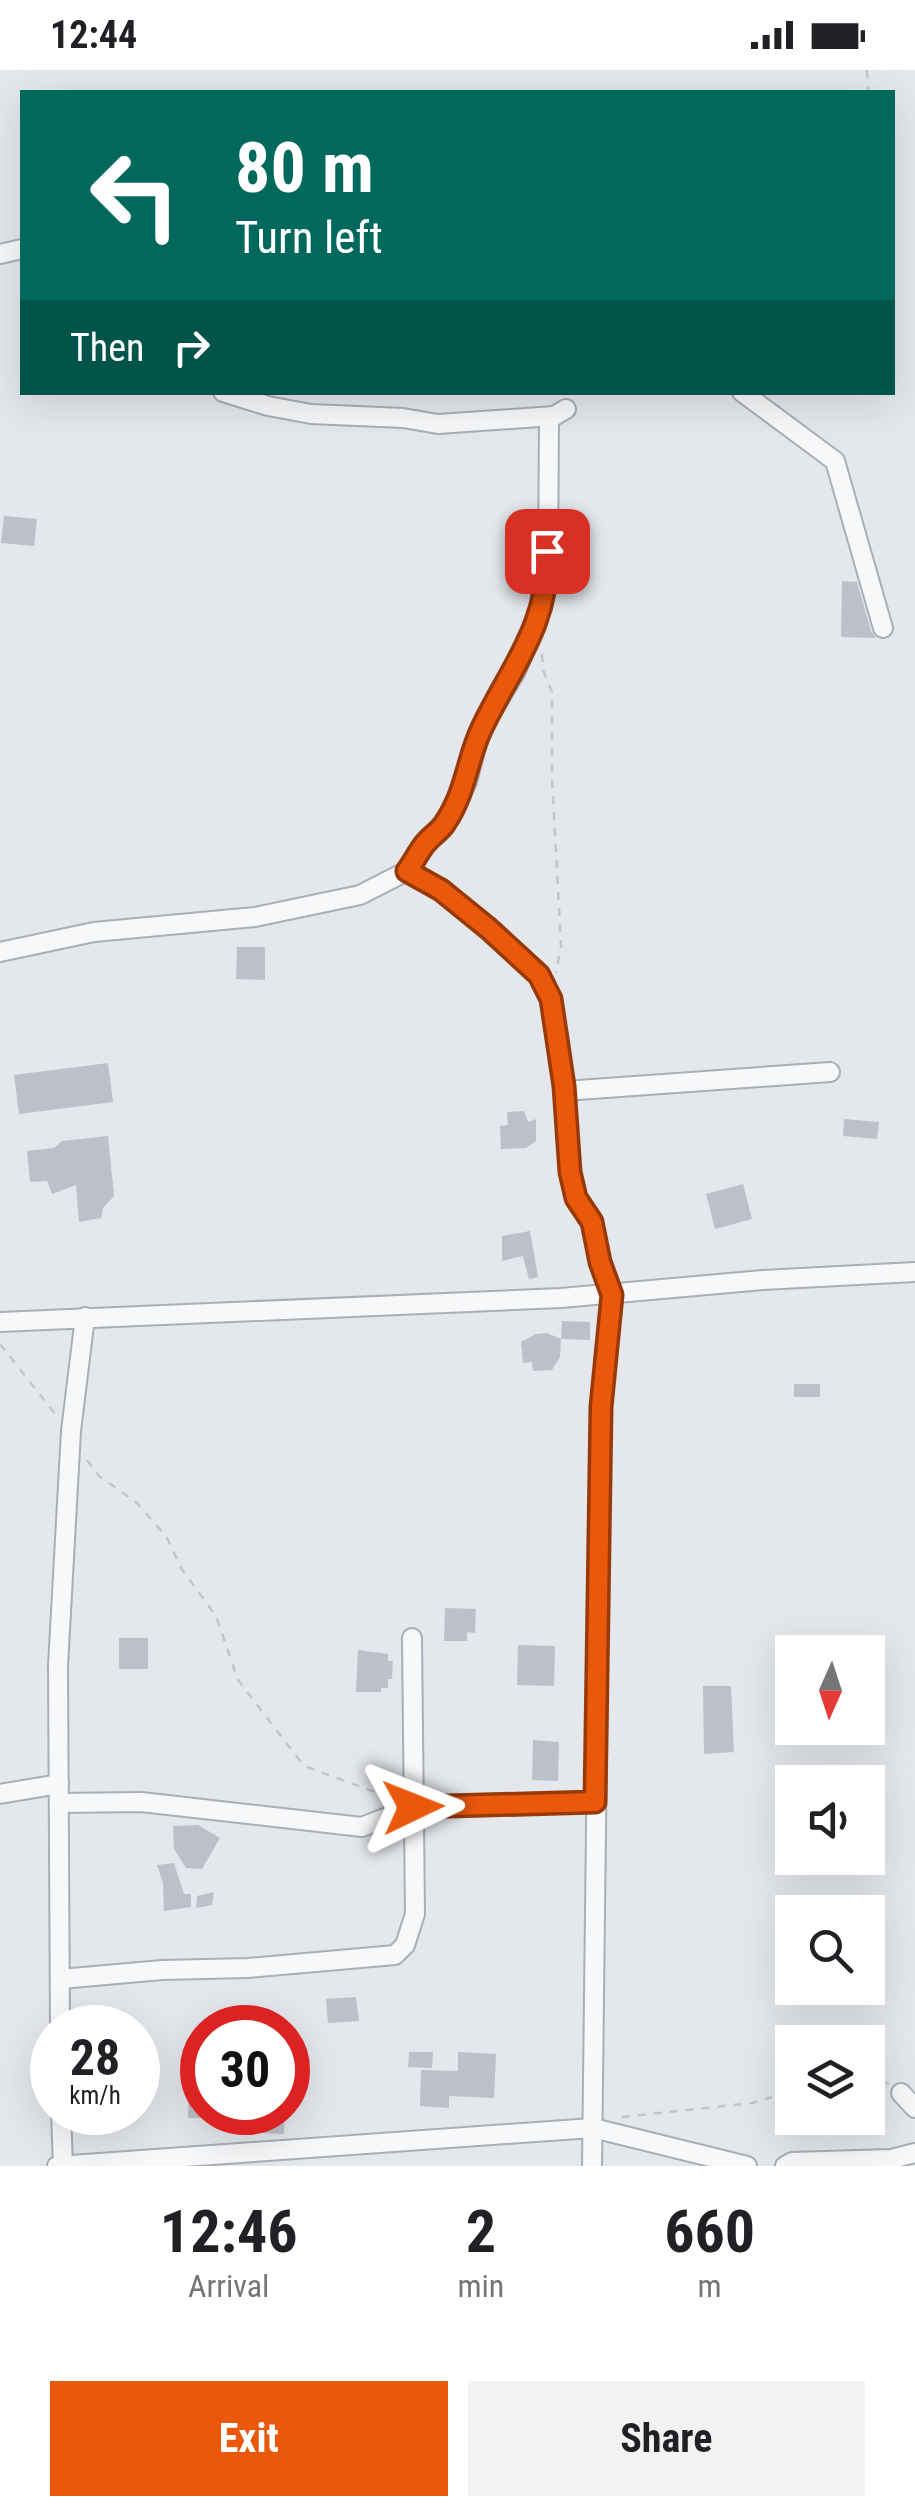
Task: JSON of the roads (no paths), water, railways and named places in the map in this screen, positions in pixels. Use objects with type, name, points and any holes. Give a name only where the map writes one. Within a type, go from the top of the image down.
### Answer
[{"type":"street","points":[[0,952],[94,932],[256,917],[360,894],[407,871],[444,824],[460,796],[480,732],[516,671],[536,620],[548,571],[549,419],[560,413],[438,424],[403,418],[312,414],[233,395]]},
{"type":"street","points":[[746,395],[835,460],[883,628]]},
{"type":"street","points":[[407,871],[441,890],[489,929],[539,975],[551,999],[570,1172],[576,1198],[592,1222],[612,1295],[601,1407],[595,1802],[596,2129],[592,2166]]},
{"type":"street","points":[[564,1090],[830,1072]]},
{"type":"street","points":[[0,1322],[612,1295],[764,1280],[915,1272]]},
{"type":"street","points":[[60,2005],[58,1666],[71,1435],[86,1317]]},
{"type":"street","points":[[60,1979],[395,1955],[404,1945],[415,1914],[412,1638]]},
{"type":"street","points":[[0,1794],[59,1793],[362,1827],[413,1807],[595,1802]]},
{"type":"street","points":[[902,2093],[915,2108]]},
{"type":"street","points":[[61,2135],[60,2166],[596,2129],[748,2166]]},
{"type":"street","points":[[785,2166],[792,2162],[891,2159],[915,2154]]}]
